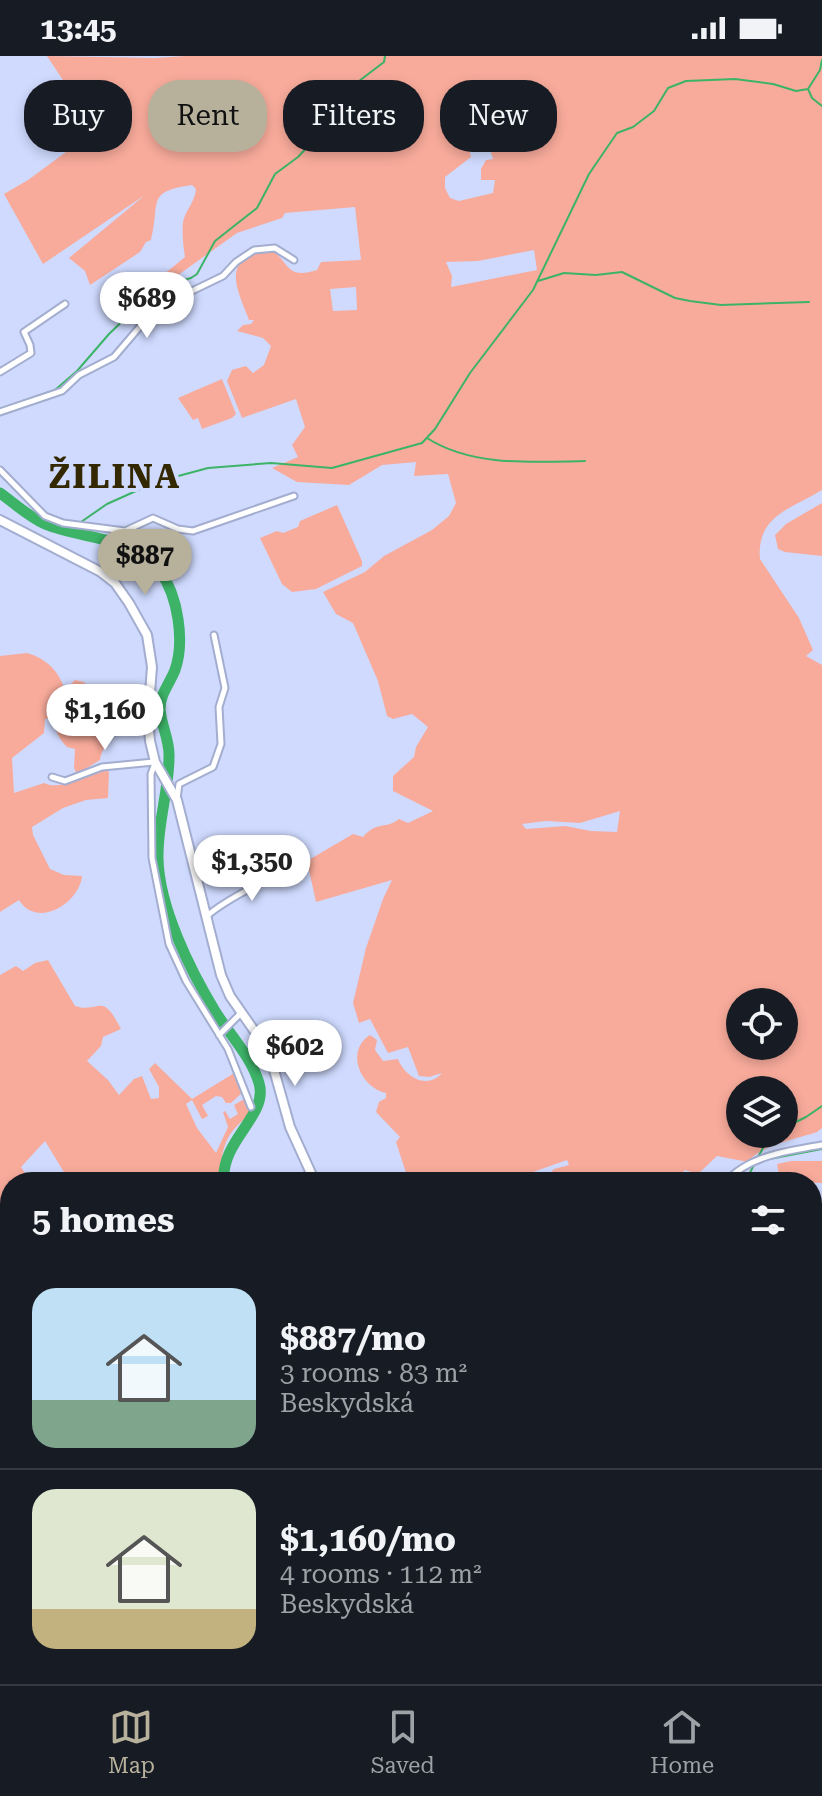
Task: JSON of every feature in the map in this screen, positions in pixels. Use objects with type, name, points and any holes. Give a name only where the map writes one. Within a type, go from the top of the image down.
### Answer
[{"type":"street","points":[[0,412],[62,391],[79,375],[114,357],[163,305],[223,276],[254,250],[275,248],[294,260]]},
{"type":"street","points":[[0,372],[31,353],[24,332],[65,304]]},
{"type":"street","points":[[0,470],[45,516],[63,523],[125,531],[153,518],[183,531],[200,530],[294,496]]},
{"type":"street","points":[[0,520],[88,563],[115,583],[145,631],[152,674],[148,719],[150,741],[157,765],[176,798],[221,975],[230,996],[269,1052],[290,1127],[310,1172]]},
{"type":"street","points":[[176,798],[179,784],[213,767],[221,744],[219,707],[225,688],[214,635]]},
{"type":"street","points":[[52,777],[65,781],[102,767],[157,765]]},
{"type":"street","points":[[157,765],[151,774],[151,843],[169,944],[186,981],[228,1049],[251,1107]]},
{"type":"street","points":[[206,916],[227,899],[282,870]]},
{"type":"street","points":[[219,1035],[242,1013]]},
{"type":"street","points":[[734,1172],[787,1150],[822,1145]]},
{"type":"shaded area","points":[[47,56],[822,56],[822,490],[789,508],[770,523],[760,544],[760,559],[799,618],[813,650],[806,656],[822,665],[822,1128],[798,1138],[798,1076],[726,1076],[726,1148],[768,1148],[748,1162],[717,1156],[700,1172],[551,1172],[569,1165],[567,1160],[533,1172],[406,1172],[396,1142],[400,1137],[376,1112],[386,1093],[369,1084],[363,1076],[357,1059],[358,1050],[370,1035],[377,1040],[375,1050],[383,1061],[398,1059],[411,1076],[430,1081],[442,1073],[419,1076],[408,1047],[388,1053],[370,1019],[359,1023],[353,1003],[366,948],[392,880],[316,902],[307,861],[353,834],[363,837],[377,827],[399,819],[408,823],[433,811],[393,791],[393,776],[414,757],[416,747],[428,727],[412,714],[393,719],[387,716],[378,681],[353,623],[336,614],[323,592],[365,572],[384,556],[432,530],[449,516],[456,503],[448,474],[414,476],[416,462],[382,465],[349,485],[297,482],[272,468],[298,457],[292,445],[305,427],[296,399],[242,418],[227,381],[232,370],[246,366],[253,373],[264,365],[271,346],[263,338],[237,331],[254,320],[249,320],[237,286],[236,276],[243,260],[267,248],[292,271],[306,273],[317,270],[321,262],[361,260],[355,207],[285,213],[282,218],[237,233],[129,310],[185,257],[183,222],[195,194],[196,189],[192,185],[161,195],[151,240],[140,252],[90,285],[85,271],[69,258],[145,195],[43,264],[4,194],[66,152],[132,152],[132,80],[63,80]],"holes":[[[534,250],[537,270],[451,287],[452,276],[446,262],[478,261]],[[356,287],[357,310],[333,311],[330,289]],[[620,811],[617,832],[565,826],[526,829],[522,824],[546,821],[580,823]]]},
{"type":"shaded area","points":[[222,379],[236,414],[202,429],[198,418],[193,420],[178,398]]},
{"type":"shaded area","points":[[822,503],[822,556],[778,549],[775,535],[786,524]]},
{"type":"shaded area","points":[[337,505],[362,566],[316,589],[292,592],[282,584],[260,538],[298,527],[300,521]]},
{"type":"shaded area","points":[[27,653],[51,666],[65,690],[75,680],[84,682],[105,713],[109,735],[100,760],[77,774],[74,768],[75,749],[67,747],[59,737],[56,717],[45,719],[44,733],[12,758],[14,793],[44,783],[66,783],[105,769],[109,772],[108,798],[86,800],[63,808],[32,827],[50,869],[64,875],[82,876],[74,895],[57,909],[47,912],[37,913],[27,909],[19,900],[0,912],[0,656]]},
{"type":"shaded area","points":[[48,960],[75,1006],[105,1007],[114,1017],[121,1029],[103,1037],[101,1046],[87,1061],[119,1095],[134,1079],[142,1076],[151,1099],[159,1098],[159,1087],[149,1069],[155,1063],[192,1099],[236,1072],[244,1091],[231,1103],[216,1096],[202,1105],[208,1116],[202,1119],[192,1100],[186,1104],[197,1128],[216,1153],[228,1127],[223,1112],[230,1119],[238,1114],[234,1105],[246,1098],[251,1109],[229,1136],[221,1172],[64,1172],[45,1141],[21,1167],[24,1172],[0,1172],[0,975],[16,966],[23,971],[35,963]]},
{"type":"shaded area","points":[[822,1161],[822,1172],[779,1172],[777,1164]]},
{"type":"waterway","points":[[0,409],[55,390],[135,309],[166,285],[197,274],[215,241],[257,208],[275,174],[298,157],[330,123],[342,94],[384,62],[385,56]]},
{"type":"waterway","points":[[81,522],[107,504],[156,482],[208,468],[271,463],[332,468],[422,443],[533,290],[589,174],[617,133],[633,127],[654,111],[668,88],[686,81],[735,79],[773,84],[796,91],[808,89],[820,70],[822,60]]},
{"type":"waterway","points":[[808,89],[812,98],[822,106]]},
{"type":"waterway","points":[[538,281],[564,273],[596,275],[622,272],[675,298],[690,301],[721,305],[809,302]]},
{"type":"waterway","points":[[427,438],[463,454],[503,461],[585,461]]},
{"type":"waterway","points":[[0,493],[45,524],[138,551],[160,571],[171,593],[178,619],[179,646],[175,670],[160,704],[169,757],[158,846],[160,878],[170,917],[186,958],[215,1011],[251,1064],[259,1083],[257,1106],[229,1153],[225,1172]]},
{"type":"waterway","points":[[69,533],[76,527]]},
{"type":"waterway","points":[[798,1121],[822,1106]]},
{"type":"waterway","points":[[758,1157],[763,1148]]},
{"type":"waterway","points":[[764,1160],[822,1149]]},
{"type":"waterway","points":[[750,1172],[755,1163]]},
{"type":"district","name":"ŽILINA","points":[[115,476]]}]
